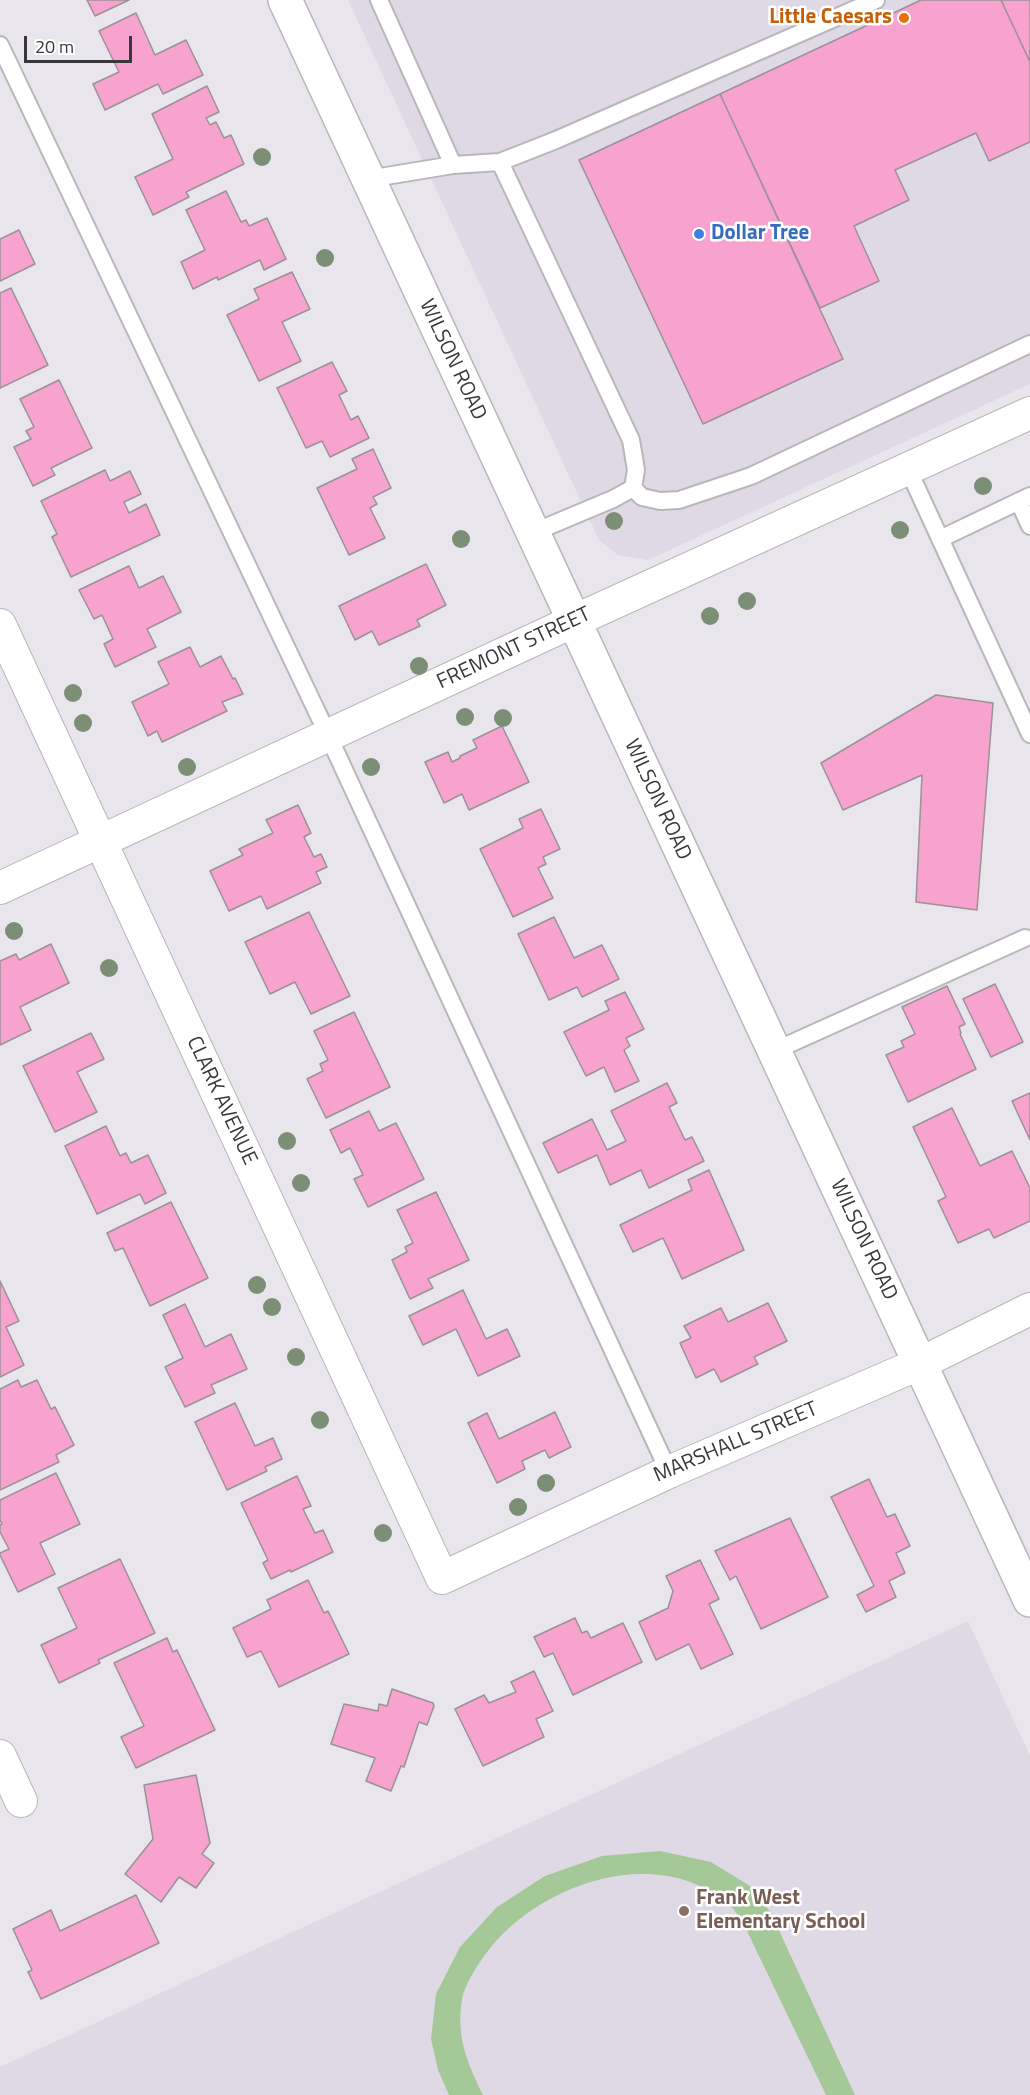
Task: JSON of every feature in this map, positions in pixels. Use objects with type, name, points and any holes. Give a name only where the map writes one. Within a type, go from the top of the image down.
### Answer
[{"type":"street","name":"WILSON ROAD","points":[[285,0],[1030,1600]]},
{"type":"street","name":"FREMONT STREET","points":[[0,888],[574,621],[1030,413]]},
{"type":"street","name":"CLARK AVENUE","points":[[0,625],[442,1578]]},
{"type":"street","name":"MARSHALL STREET","points":[[442,1578],[669,1472],[921,1363],[1030,1309]]},
{"type":"street","points":[[0,1756],[21,1802]]},
{"type":"lane","points":[[379,0],[453,165]]},
{"type":"lane","points":[[368,180],[453,165],[500,162],[566,136],[876,0]]},
{"type":"lane","points":[[0,45],[328,735],[669,1472]]},
{"type":"lane","points":[[500,162],[631,440],[636,470],[633,488]]},
{"type":"lane","points":[[633,488],[642,497],[660,501],[679,500],[751,476],[1030,344]]},
{"type":"lane","points":[[908,468],[1030,734]]},
{"type":"lane","points":[[532,533],[613,499],[633,488]]},
{"type":"lane","points":[[940,539],[1024,499],[1030,526]]},
{"type":"lane","points":[[774,1051],[1025,938]]},
{"type":"shaded area","points":[[348,0],[1030,0],[1030,384],[648,560],[618,555],[599,540]]},
{"type":"shaded area","name":"Frank West Elementary School","points":[[968,1621],[1030,1756],[1030,2095],[0,2095],[0,2067]]},
{"type":"green space","points":[[660,1851],[711,1862],[750,1886],[771,1913],[855,2095],[826,2095],[736,1912],[702,1887],[672,1877],[640,1874],[608,1878],[576,1887],[546,1901],[519,1919],[496,1941],[471,1976],[462,1999],[460,2025],[464,2049],[483,2095],[449,2095],[438,2070],[431,2039],[436,1994],[460,1947],[497,1907],[545,1876],[602,1856]]},
{"type":"building","points":[[87,0],[129,0],[95,16]]},
{"type":"building","points":[[921,0],[1001,0],[1030,62],[1030,142],[989,161],[976,133],[895,170],[909,200],[854,226],[879,281],[820,308],[720,94]]},
{"type":"building","points":[[1001,0],[1030,0],[1030,62]]},
{"type":"building","points":[[136,13],[155,55],[186,40],[203,75],[163,94],[158,84],[105,110],[93,84],[119,72],[99,31]]},
{"type":"building","points":[[207,86],[219,112],[206,118],[210,125],[216,122],[224,138],[231,135],[244,164],[186,192],[189,197],[153,215],[135,177],[173,159],[152,114]]},
{"type":"building","name":"Dollar Tree","points":[[720,94],[843,359],[703,424],[579,160]]},
{"type":"building","points":[[226,191],[241,222],[246,220],[249,226],[267,218],[286,259],[264,270],[260,260],[193,289],[181,262],[205,250],[186,210]]},
{"type":"building","points":[[19,230],[35,264],[0,281],[0,239]]},
{"type":"building","points":[[292,272],[310,309],[282,322],[301,361],[259,381],[227,315],[259,299],[254,289]]},
{"type":"building","points":[[11,288],[48,365],[0,388],[0,293]]},
{"type":"building","points":[[332,362],[347,391],[339,395],[351,420],[358,416],[369,438],[330,457],[322,441],[306,448],[277,388]]},
{"type":"building","points":[[59,380],[92,448],[51,468],[55,475],[33,486],[14,447],[31,439],[26,431],[34,427],[20,399]]},
{"type":"building","points":[[373,449],[391,488],[373,497],[377,504],[370,508],[385,538],[349,555],[317,488],[357,469],[352,459]]},
{"type":"building","points":[[105,470],[110,481],[130,471],[141,494],[124,502],[129,513],[146,504],[160,535],[71,577],[52,537],[57,534],[41,501]]},
{"type":"building","points":[[426,564],[446,605],[417,620],[420,626],[379,645],[372,631],[355,640],[339,606]]},
{"type":"building","points":[[129,566],[139,588],[163,576],[181,612],[147,629],[156,647],[115,667],[104,644],[113,639],[102,615],[94,619],[79,590]]},
{"type":"building","points":[[190,647],[200,667],[221,656],[243,694],[222,702],[227,711],[162,742],[157,731],[148,736],[132,702],[169,684],[158,662]]},
{"type":"building","points":[[936,695],[993,703],[977,910],[916,902],[922,775],[843,810],[821,763]]},
{"type":"building","points":[[502,726],[529,782],[469,810],[462,794],[444,803],[425,762],[448,752],[452,762],[477,748],[473,740]]},
{"type":"building","points":[[298,805],[311,833],[304,837],[314,857],[321,854],[327,867],[316,872],[321,883],[267,909],[261,896],[229,911],[210,871],[243,855],[239,849],[273,833],[266,820]]},
{"type":"building","points":[[541,809],[560,849],[543,857],[546,864],[538,868],[553,898],[513,917],[480,849],[523,828],[519,819]]},
{"type":"building","points":[[309,912],[350,996],[311,1014],[295,982],[270,994],[245,942]]},
{"type":"building","points":[[554,917],[574,958],[602,945],[619,979],[582,997],[577,987],[549,1000],[518,934]]},
{"type":"building","points":[[51,944],[69,983],[20,1007],[31,1030],[0,1045],[0,961],[16,954],[19,960]]},
{"type":"building","points":[[995,984],[1023,1042],[991,1057],[963,999]]},
{"type":"building","points":[[947,986],[965,1024],[959,1027],[960,1034],[976,1069],[908,1102],[886,1055],[904,1047],[901,1041],[915,1034],[902,1007]]},
{"type":"building","points":[[625,992],[644,1029],[626,1038],[630,1046],[624,1050],[639,1081],[615,1092],[604,1067],[586,1076],[564,1032],[609,1010],[605,1001]]},
{"type":"building","points":[[354,1012],[390,1087],[326,1118],[307,1079],[323,1071],[320,1064],[328,1060],[314,1031]]},
{"type":"building","points":[[91,1033],[104,1059],[77,1072],[97,1112],[55,1132],[23,1066]]},
{"type":"building","points":[[667,1083],[677,1103],[669,1107],[685,1140],[692,1137],[704,1161],[649,1188],[641,1170],[610,1185],[597,1155],[558,1173],[543,1143],[592,1119],[607,1150],[626,1141],[611,1111]]},
{"type":"building","points":[[1030,1093],[1030,1140],[1012,1101]]},
{"type":"building","points":[[952,1108],[980,1166],[1012,1151],[1030,1188],[1030,1221],[994,1238],[989,1229],[958,1243],[938,1201],[946,1197],[913,1127]]},
{"type":"building","points":[[369,1111],[379,1131],[396,1123],[424,1179],[368,1207],[354,1179],[363,1175],[350,1148],[341,1153],[330,1130]]},
{"type":"building","points":[[106,1126],[120,1156],[126,1153],[131,1163],[148,1155],[166,1193],[145,1204],[140,1194],[97,1214],[65,1146]]},
{"type":"building","points":[[709,1170],[744,1250],[682,1279],[663,1238],[633,1252],[620,1225],[692,1190],[688,1180]]},
{"type":"building","points":[[436,1192],[469,1260],[428,1279],[433,1288],[410,1299],[392,1260],[407,1252],[405,1247],[413,1243],[397,1210]]},
{"type":"building","points":[[171,1202],[208,1278],[150,1306],[123,1248],[115,1251],[107,1233]]},
{"type":"building","points":[[0,1281],[19,1321],[6,1327],[24,1365],[0,1377]]},
{"type":"building","points":[[463,1290],[486,1339],[507,1329],[520,1356],[478,1376],[456,1329],[423,1345],[409,1316]]},
{"type":"building","points":[[768,1303],[787,1341],[754,1357],[758,1364],[721,1382],[714,1369],[696,1378],[680,1343],[691,1338],[684,1326],[721,1308],[728,1322]]},
{"type":"building","points":[[185,1304],[205,1347],[231,1334],[247,1369],[211,1385],[215,1393],[185,1407],[165,1367],[183,1358],[163,1315]]},
{"type":"building","points":[[18,1380],[21,1387],[37,1380],[51,1409],[55,1407],[74,1445],[56,1455],[59,1462],[0,1490],[0,1389]]},
{"type":"building","points":[[235,1403],[255,1446],[273,1438],[282,1459],[265,1467],[267,1471],[227,1490],[195,1422]]},
{"type":"building","points":[[555,1412],[571,1447],[549,1458],[545,1450],[522,1461],[525,1469],[497,1483],[468,1423],[487,1413],[499,1439]]},
{"type":"building","points":[[56,1473],[80,1524],[40,1543],[55,1574],[18,1592],[0,1555],[9,1549],[0,1532],[2,1524],[0,1500]]},
{"type":"building","points":[[297,1476],[311,1506],[303,1509],[315,1533],[323,1530],[333,1552],[271,1579],[263,1563],[268,1560],[241,1503]]},
{"type":"building","points":[[869,1479],[887,1517],[895,1514],[910,1546],[896,1553],[905,1573],[889,1581],[896,1597],[866,1612],[857,1595],[874,1586],[831,1497]]},
{"type":"building","points":[[790,1518],[828,1597],[761,1629],[736,1576],[730,1580],[715,1551]]},
{"type":"building","points":[[120,1559],[155,1633],[98,1660],[100,1663],[59,1683],[41,1645],[77,1628],[58,1588]]},
{"type":"building","points":[[700,1560],[719,1599],[709,1604],[733,1654],[701,1669],[689,1644],[656,1660],[639,1622],[668,1608],[673,1591],[666,1576]]},
{"type":"building","points":[[308,1580],[324,1613],[328,1611],[349,1654],[279,1687],[261,1651],[247,1657],[233,1628],[271,1609],[267,1600]]},
{"type":"building","points":[[575,1618],[582,1633],[587,1631],[591,1638],[623,1623],[642,1662],[573,1695],[553,1653],[544,1657],[534,1637]]},
{"type":"building","points":[[167,1638],[173,1652],[177,1650],[215,1730],[136,1768],[121,1737],[144,1726],[114,1663]]},
{"type":"building","points":[[534,1671],[553,1711],[536,1719],[544,1737],[483,1766],[455,1709],[484,1695],[489,1703],[516,1692],[511,1682]]},
{"type":"building","points":[[392,1689],[433,1703],[434,1706],[427,1725],[419,1722],[404,1767],[401,1766],[391,1791],[366,1781],[375,1758],[331,1744],[344,1704],[378,1711],[379,1704],[387,1706]]},
{"type":"building","points":[[196,1775],[210,1843],[202,1854],[214,1863],[196,1888],[179,1877],[161,1902],[125,1874],[153,1839],[144,1785]]},
{"type":"building","points":[[136,1895],[159,1943],[41,1999],[28,1972],[32,1970],[13,1929],[51,1910],[60,1931]]},
{"type":"place","name":"Little Caesars","points":[[904,18]]},
{"type":"place","name":"Dollar Tree","points":[[699,234]]},
{"type":"place","name":"Frank West Elementary School","points":[[684,1911]]}]
